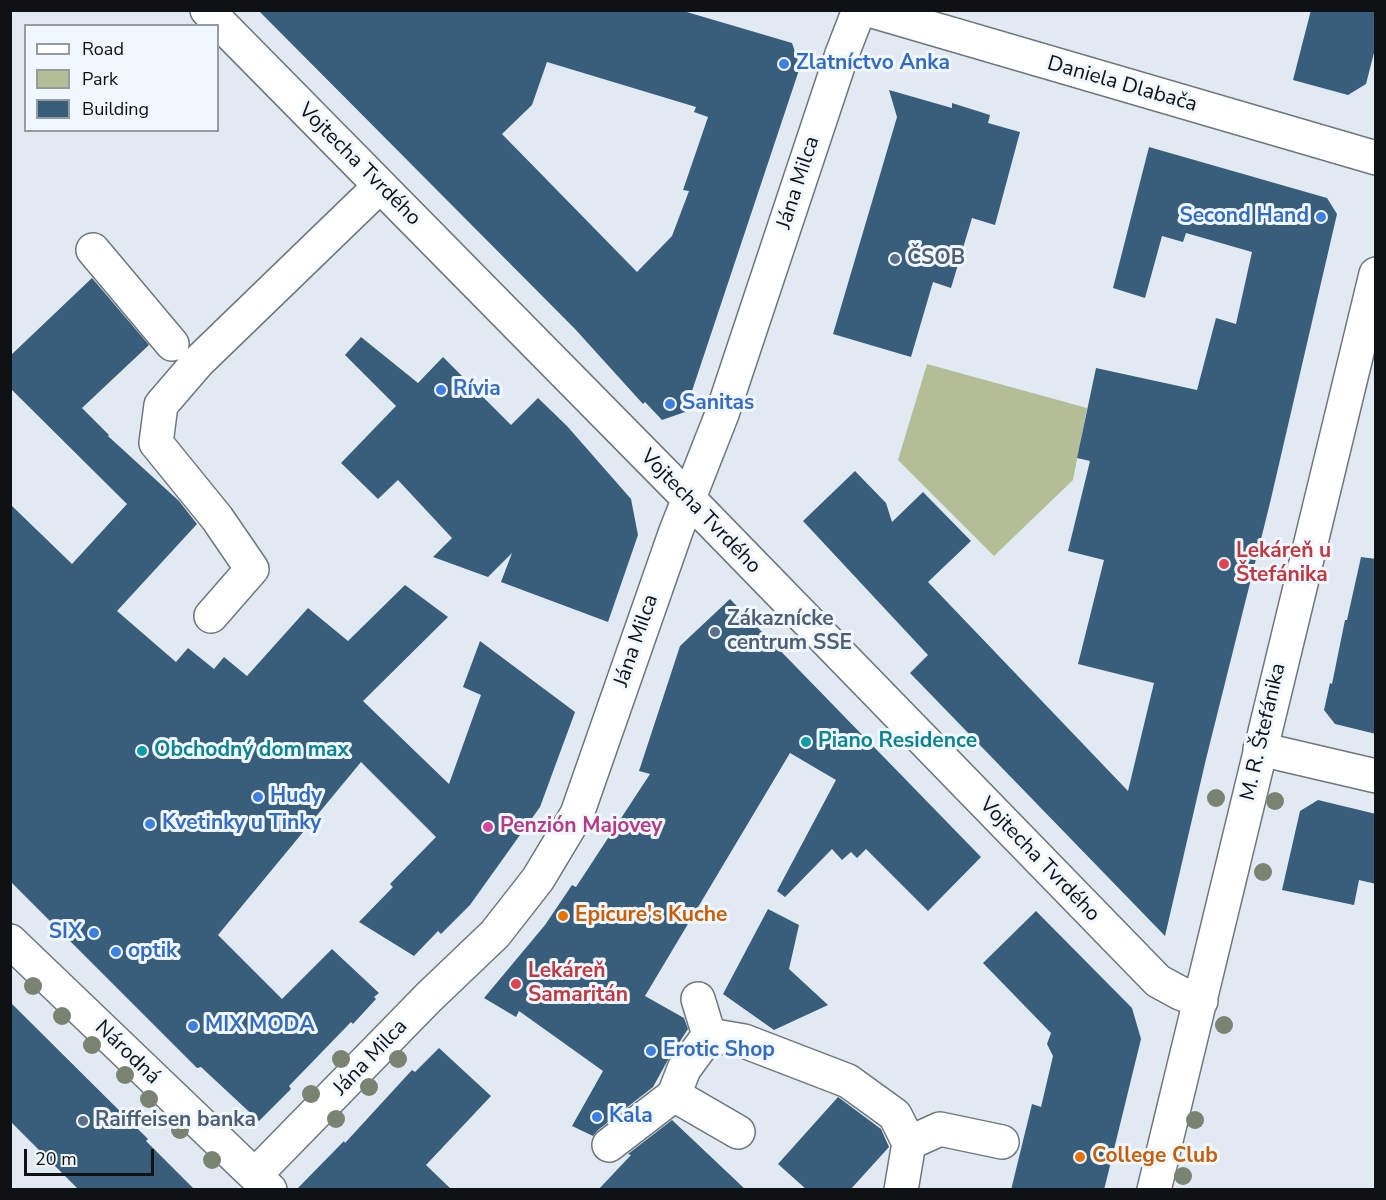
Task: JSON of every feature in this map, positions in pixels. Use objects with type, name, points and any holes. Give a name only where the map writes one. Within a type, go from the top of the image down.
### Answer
[{"type":"street","name":"Vojtecha Tvrdého","points":[[207,10],[689,499],[1158,981],[1201,1001]]},
{"type":"street","name":"Jána Milca","points":[[263,1182],[386,1042],[495,933],[538,879],[577,814],[676,531],[722,414],[842,54],[859,10]]},
{"type":"street","name":"Daniela Dlabača","points":[[869,10],[1376,158]]},
{"type":"street","points":[[211,616],[252,569],[217,518],[156,443],[161,405],[198,362],[380,186]]},
{"type":"street","points":[[93,250],[172,344]]},
{"type":"street","name":"M. R. Štefánika","points":[[1154,1190],[1376,274]]},
{"type":"street","points":[[1260,749],[1376,776]]},
{"type":"street","name":"Národná","points":[[10,941],[263,1182]]},
{"type":"street","points":[[698,999],[709,1035]]},
{"type":"street","points":[[609,1145],[674,1095],[684,1069],[709,1035]]},
{"type":"street","points":[[709,1035],[744,1041],[848,1081],[895,1115],[909,1143],[901,1190]]},
{"type":"street","points":[[674,1095],[738,1132]]},
{"type":"street","points":[[909,1143],[940,1128],[1002,1142]]},
{"type":"green space","points":[[927,364],[1087,408],[1073,480],[994,556],[898,460]]},
{"type":"building","points":[[258,10],[680,10],[792,43],[800,67],[685,412],[662,420],[645,402],[643,404],[575,329]],"holes":[[[547,62],[696,107],[694,112],[708,117],[683,190],[689,191],[672,236],[637,272],[502,134],[532,105]]]},
{"type":"building","points":[[1311,10],[1376,10],[1376,45],[1366,84],[1348,95],[1293,80]]},
{"type":"building","points":[[889,90],[952,108],[952,103],[990,115],[988,123],[1020,132],[995,225],[972,218],[951,288],[933,282],[911,357],[833,334],[897,117]]},
{"type":"building","points":[[1149,147],[1327,198],[1337,214],[1165,936],[910,673],[928,655],[803,521],[855,471],[886,503],[892,522],[923,492],[971,541],[928,582],[1128,791],[1154,683],[1078,664],[1104,560],[1068,551],[1090,461],[1077,458],[1096,368],[1197,390],[1216,318],[1236,324],[1252,252],[1186,233],[1183,242],[1162,236],[1145,298],[1113,288]]},
{"type":"building","points":[[92,278],[149,345],[82,408],[108,436],[179,501],[197,524],[117,611],[176,662],[188,648],[214,669],[224,657],[247,676],[308,608],[348,641],[405,585],[448,617],[363,701],[449,784],[481,695],[463,687],[480,641],[575,712],[540,807],[470,905],[441,934],[438,931],[414,956],[359,922],[393,887],[390,884],[436,837],[361,762],[218,935],[282,999],[332,949],[379,993],[353,1024],[351,1022],[289,1086],[291,1089],[259,1121],[201,1067],[197,1068],[10,881],[10,504],[72,564],[127,504],[10,388],[10,356]]},
{"type":"building","points":[[361,337],[418,383],[443,357],[511,425],[538,398],[567,426],[631,499],[638,535],[608,622],[501,582],[512,553],[488,577],[433,557],[452,538],[398,480],[378,499],[341,463],[396,406],[345,355]]},
{"type":"building","points":[[1361,557],[1376,559],[1376,734],[1335,724],[1324,710]]},
{"type":"building","points":[[730,599],[981,857],[928,911],[866,849],[857,858],[851,852],[842,860],[832,849],[785,897],[777,891],[836,780],[790,753],[645,996],[684,1018],[688,1029],[653,1087],[593,1136],[572,1126],[603,1071],[519,1011],[516,1017],[484,998],[545,925],[572,885],[576,887],[650,774],[639,771],[680,646]]},
{"type":"building","points":[[1318,800],[1376,814],[1376,884],[1359,880],[1354,905],[1282,890],[1300,811]]},
{"type":"building","points":[[768,909],[799,925],[789,969],[828,1005],[774,1030],[723,994]]},
{"type":"building","points":[[1036,911],[1132,1008],[1141,1039],[1104,1190],[1011,1190],[1032,1104],[1041,1107],[1053,1056],[1047,1044],[1051,1033],[983,963]]},
{"type":"building","points":[[10,1002],[148,1139],[146,1141],[195,1190],[79,1190],[10,1121]]},
{"type":"building","points":[[439,1048],[491,1096],[426,1165],[452,1190],[296,1190],[344,1141],[345,1143],[412,1070],[415,1072]]},
{"type":"building","points":[[838,1097],[881,1129],[889,1147],[850,1190],[807,1190],[778,1164]]},
{"type":"building","points":[[672,1120],[746,1190],[598,1190],[631,1155],[628,1154]]},
{"type":"place","name":"Zlatníctvo Anka","points":[[784,64]]},
{"type":"place","name":"Second Hand","points":[[1321,217]]},
{"type":"place","name":"ČSOB","points":[[895,259]]},
{"type":"place","name":"Rívia","points":[[441,390]]},
{"type":"place","name":"Sanitas","points":[[670,404]]},
{"type":"place","name":"Lekáreň u Štefánika","points":[[1224,564]]},
{"type":"place","name":"Zákaznícke centrum SSE","points":[[715,632]]},
{"type":"place","name":"Piano Residence","points":[[806,742]]},
{"type":"place","name":"Obchodný dom max","points":[[142,751]]},
{"type":"place","name":"Hudy","points":[[258,797]]},
{"type":"place","name":"Kvetinky u Tinky","points":[[150,824]]},
{"type":"place","name":"Penzión Majovey","points":[[488,827]]},
{"type":"place","name":"Epicure's Kuche","points":[[563,916]]},
{"type":"place","name":"SIX","points":[[94,933]]},
{"type":"place","name":"optik","points":[[116,952]]},
{"type":"place","name":"Lekáreň Samaritán","points":[[516,984]]},
{"type":"place","name":"MIX MODA","points":[[193,1026]]},
{"type":"place","name":"Erotic Shop","points":[[651,1051]]},
{"type":"place","name":"Kala","points":[[597,1117]]},
{"type":"place","name":"Raiffeisen banka","points":[[83,1121]]},
{"type":"place","name":"College Club","points":[[1080,1157]]}]
